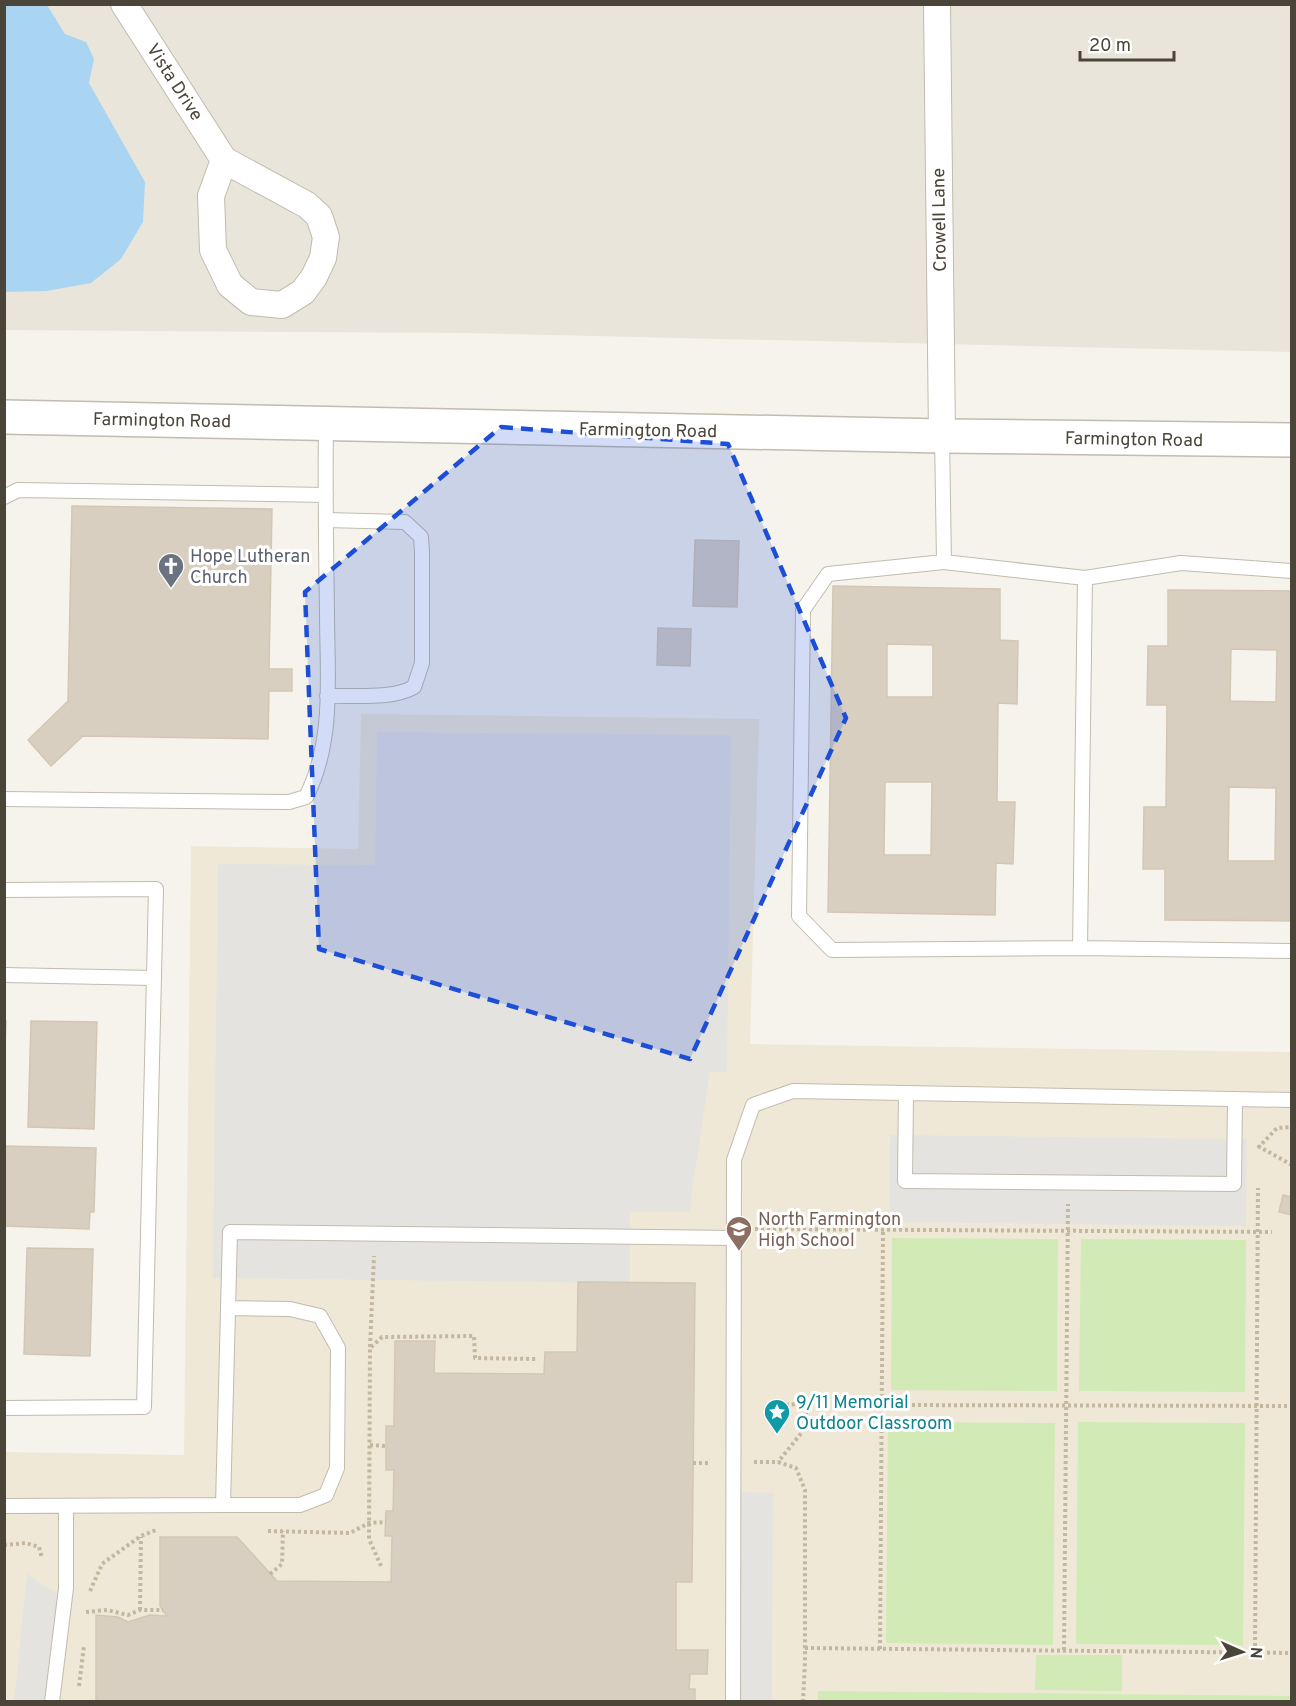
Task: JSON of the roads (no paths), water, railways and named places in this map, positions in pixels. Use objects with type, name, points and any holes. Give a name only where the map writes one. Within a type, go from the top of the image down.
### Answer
[{"type":"street","name":"Vista Drive","points":[[124,4],[224,160],[307,205],[319,216],[326,237],[323,258],[303,292],[282,305],[251,302],[230,285],[213,250],[211,196],[224,160]]},
{"type":"street","name":"Crowell Lane","points":[[937,4],[942,436]]},
{"type":"street","name":"Farmington Road","points":[[4,417],[942,436],[1292,440]]},
{"type":"lane","points":[[4,799],[289,802],[306,797],[316,777],[324,747],[327,696],[326,423]]},
{"type":"lane","points":[[942,436],[944,562]]},
{"type":"lane","points":[[4,497],[18,490],[326,495]]},
{"type":"lane","points":[[326,520],[405,522],[421,537],[422,552],[422,663],[414,687],[406,691],[391,693],[327,696]]},
{"type":"lane","points":[[1292,571],[1181,563],[1085,578],[944,562],[828,574],[803,610],[800,916],[832,950],[1080,948],[1292,951]]},
{"type":"lane","points":[[1080,948],[1085,578]]},
{"type":"lane","points":[[4,890],[156,889],[144,1407],[4,1408]]},
{"type":"lane","points":[[4,975],[154,978]]},
{"type":"lane","points":[[733,1701],[734,1160],[753,1105],[793,1091],[1292,1101]]},
{"type":"lane","points":[[906,1093],[905,1181],[1234,1185],[1235,1099]]},
{"type":"lane","points":[[223,1505],[230,1308],[230,1232],[734,1238]]},
{"type":"lane","points":[[4,1506],[300,1505],[326,1495],[337,1468],[338,1348],[320,1316],[290,1309],[230,1308]]},
{"type":"lane","points":[[52,1701],[66,1588],[66,1506]]},
{"type":"water","points":[[4,5],[47,5],[65,34],[86,42],[94,59],[89,83],[145,182],[143,222],[121,259],[91,283],[46,291],[5,292]]},
{"type":"place","name":"Hope Lutheran Church","points":[[171,589]]},
{"type":"place","name":"North Farmington High School","points":[[739,1252]]},
{"type":"place","name":"9/11 Memorial Outdoor Classroom","points":[[777,1435]]}]
